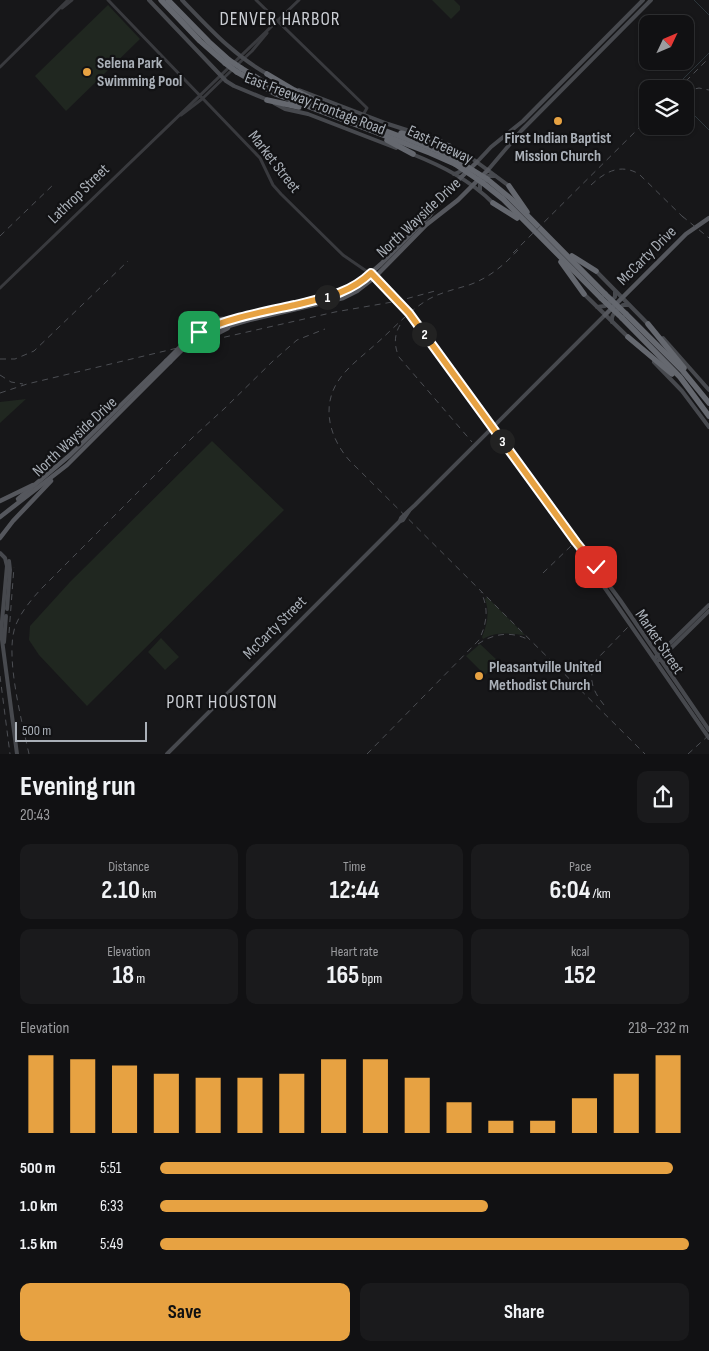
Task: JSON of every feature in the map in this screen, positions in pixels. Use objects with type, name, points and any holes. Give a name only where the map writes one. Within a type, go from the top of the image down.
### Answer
[{"type":"highway","name":"East Freeway","points":[[161,0],[200,41],[227,62],[276,94],[457,162]]},
{"type":"highway","name":"East Freeway","points":[[168,0],[227,62]]},
{"type":"highway","name":"East Freeway","points":[[239,70],[288,94],[436,150],[457,162],[510,198],[603,296]]},
{"type":"highway","points":[[268,74],[294,90],[340,110],[347,116]]},
{"type":"highway","points":[[267,100],[321,112]]},
{"type":"highway","points":[[353,124],[361,130],[393,143],[413,154]]},
{"type":"highway","points":[[367,124],[375,124],[449,146]]},
{"type":"highway","name":"East Freeway","points":[[485,181],[539,236],[682,370],[709,403]]},
{"type":"highway","points":[[509,186],[548,236],[576,259],[596,271]]},
{"type":"highway","points":[[493,203],[525,222]]},
{"type":"highway","points":[[539,236],[566,268],[584,294]]},
{"type":"highway","name":"East Freeway","points":[[624,316],[680,377],[708,413]]},
{"type":"highway","points":[[648,324],[699,386],[704,396]]},
{"type":"highway","points":[[628,337],[671,373],[708,413]]},
{"type":"main road","name":"East Freeway Frontage Road","points":[[149,0],[222,76],[234,86],[285,109],[308,114],[438,165],[472,185],[493,203]]},
{"type":"main road","name":"East Freeway Frontage Road","points":[[182,0],[220,40],[241,58],[268,74],[295,88],[363,115],[437,140],[490,168],[495,176],[509,186]]},
{"type":"main road","name":"North Wayside Drive","points":[[200,333],[343,298],[357,291],[430,215],[452,186],[482,156],[523,121],[642,0]]},
{"type":"main road","name":"North Wayside Drive","points":[[0,515],[70,456],[200,333],[234,319],[336,295],[356,286],[373,275],[426,225],[467,191],[490,168],[521,130],[651,0]]},
{"type":"main road","points":[[452,186],[456,179],[454,174],[460,172],[469,163],[470,157],[477,158],[482,156]]},
{"type":"main road","points":[[481,192],[479,187],[486,177],[495,176]]},
{"type":"main road","points":[[467,191],[473,189],[481,192]]},
{"type":"main road","name":"McCarty Drive","points":[[605,315],[686,234],[709,218]]},
{"type":"main road","points":[[596,271],[709,390]]},
{"type":"main road","points":[[597,307],[605,306],[615,297],[616,294],[613,290]]},
{"type":"main road","points":[[584,294],[682,391],[709,427]]},
{"type":"main road","points":[[613,323],[611,319],[613,314],[623,305],[629,305]]},
{"type":"main road","points":[[248,316],[252,313],[252,308]]},
{"type":"main road","name":"McCarty Street","points":[[167,754],[403,520],[409,511],[605,315]]},
{"type":"main road","points":[[207,319],[234,319]]},
{"type":"main road","points":[[191,332],[203,341],[234,325]]},
{"type":"main road","name":"North Wayside Drive","points":[[0,515],[58,473],[85,449],[145,385]]},
{"type":"main road","name":"Market Street","points":[[493,428],[616,594],[709,738]]},
{"type":"main road","points":[[0,538],[58,473]]},
{"type":"main road","points":[[0,501],[42,480]]},
{"type":"main road","points":[[0,530],[8,527]]},
{"type":"main road","points":[[0,551],[5,558],[7,566],[4,645],[17,754]]},
{"type":"main road","points":[[657,659],[709,605]]},
{"type":"main road","points":[[698,618],[709,611]]},
{"type":"main road","name":"Market Street","points":[[689,706],[709,730]]},
{"type":"street","points":[[60,10],[68,0]]},
{"type":"street","points":[[0,67],[72,0]]},
{"type":"street","name":"Market Street","points":[[108,0],[260,158],[273,184],[281,194],[343,254],[373,275],[406,311],[493,428]]},
{"type":"street","points":[[256,0],[366,108],[363,115]]},
{"type":"street","name":"Lathrop Street","points":[[0,288],[199,96],[241,58],[299,0]]},
{"type":"street","name":"Lathrop Street","points":[[176,119],[202,99],[222,76]]},
{"type":"street","points":[[191,108],[199,96]]},
{"type":"shaded area","points":[[432,0],[454,0],[460,6],[460,10],[451,19]]},
{"type":"shaded area","points":[[108,5],[140,39],[66,111],[35,76]]},
{"type":"shaded area","points":[[26,399],[0,423],[0,402]]},
{"type":"shaded area","points":[[212,441],[284,510],[87,706],[39,655],[29,640],[30,626],[70,582]]},
{"type":"shaded area","points":[[487,597],[525,635],[499,634],[483,639],[487,619],[485,599]]},
{"type":"shaded area","points":[[161,638],[179,657],[165,670],[148,652]]},
{"type":"shaded area","points":[[480,644],[498,661],[485,675],[466,656]]},
{"type":"waterway","points":[[694,0],[709,15]]},
{"type":"waterway","points":[[682,80],[709,53]]},
{"type":"waterway","points":[[694,115],[709,130]]},
{"type":"railway","points":[[687,80],[709,58]]},
{"type":"railway","points":[[694,89],[709,90]]},
{"type":"railway","points":[[513,253],[639,128]]},
{"type":"railway","points":[[591,185],[613,170],[625,169],[632,171],[639,174],[686,220]]},
{"type":"railway","points":[[0,236],[55,183]]},
{"type":"railway","points":[[682,216],[709,238]]},
{"type":"railway","points":[[518,250],[502,266],[483,279],[439,294],[422,303],[349,368],[334,387],[331,398],[329,409],[332,431],[336,441],[349,460],[645,754]]},
{"type":"railway","points":[[0,359],[15,359],[34,351],[128,261]]},
{"type":"railway","points":[[0,393],[27,384],[190,345],[335,312],[398,301],[435,291]]},
{"type":"railway","points":[[400,325],[395,341],[399,357],[472,442]]},
{"type":"railway","points":[[29,754],[19,708],[12,655],[12,640],[15,627],[26,607],[41,589],[192,438],[274,360],[297,340],[325,329]]},
{"type":"railway","points":[[0,375],[11,382],[23,384]]},
{"type":"railway","points":[[543,573],[572,545]]},
{"type":"railway","points":[[9,633],[14,567]]},
{"type":"railway","points":[[367,754],[479,640],[486,616],[484,598],[481,592]]},
{"type":"railway","points":[[604,705],[594,689],[592,672],[597,659],[628,627]]},
{"type":"railway","points":[[478,644],[490,637],[503,634],[516,635],[529,640]]},
{"type":"railway","points":[[0,676],[10,754]]},
{"type":"railway","points":[[688,754],[709,735]]},
{"type":"place","name":"Selena Park Swimming Pool","points":[[87,72]]},
{"type":"place","name":"First Indian Baptist Mission Church","points":[[558,121]]},
{"type":"place","name":"Pleasantville United Methodist Church","points":[[479,676]]},
{"type":"district","name":"DENVER HARBOR","points":[[280,19]]},
{"type":"district","name":"PORT HOUSTON","points":[[222,702]]},
{"type":"route","points":[[199,332],[210,326],[234,319],[336,295],[356,286],[371,273],[409,313],[596,567]]}]
